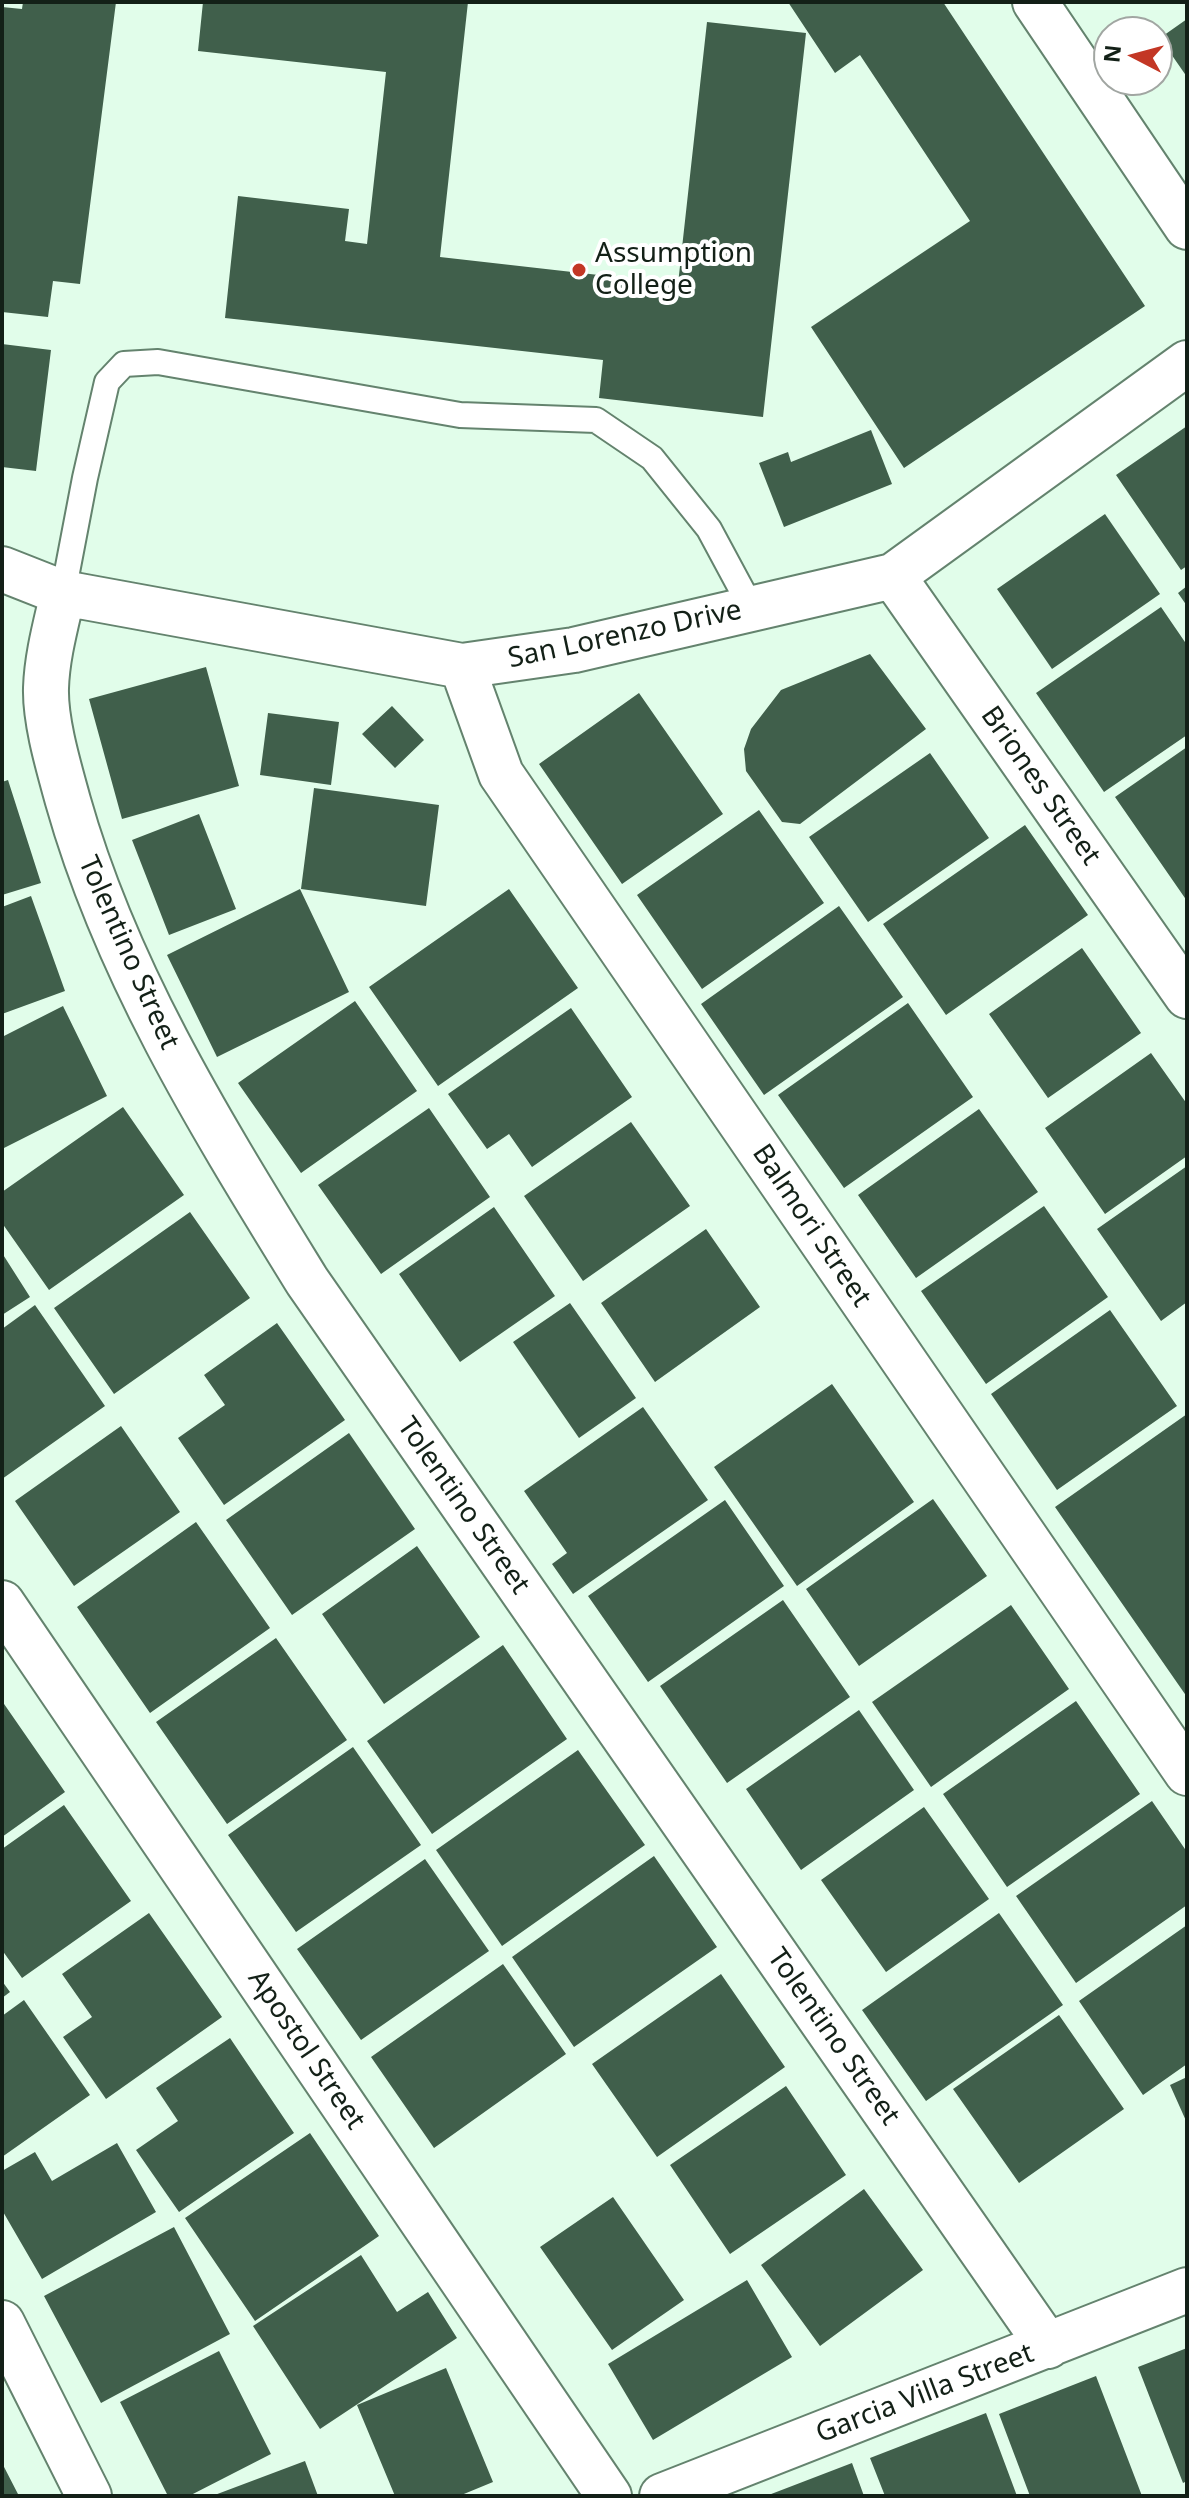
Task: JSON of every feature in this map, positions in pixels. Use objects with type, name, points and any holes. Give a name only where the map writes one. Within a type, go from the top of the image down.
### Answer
[{"type":"street","points":[[1035,2],[1187,227]]},
{"type":"street","name":"San Lorenzo Drive","points":[[2,569],[63,593],[462,666],[574,650],[893,576],[1187,363]]},
{"type":"street","name":"Briones Street","points":[[893,576],[1187,996]]},
{"type":"street","name":"Tolentino Street","points":[[63,593],[46,691],[56,758],[86,863],[169,1049],[307,1281],[1048,2346]]},
{"type":"street","name":"Balmori Street","points":[[462,666],[501,774],[1187,1773]]},
{"type":"street","name":"Apostol Street","points":[[2,1603],[609,2496]]},
{"type":"street","name":"Garcia Villa Street","points":[[662,2496],[1187,2290]]},
{"type":"street","points":[[2,2323],[89,2496]]},
{"type":"lane","points":[[63,593],[107,382],[124,364],[158,362],[460,415],[596,420],[652,458],[709,529],[752,609]]},
{"type":"building","points":[[23,2],[116,2],[80,284],[53,281],[48,317],[2,312],[2,7],[22,9]]},
{"type":"building","points":[[203,2],[468,2],[440,257],[678,284],[707,22],[806,33],[763,417],[599,398],[603,360],[225,318],[238,196],[349,209],[345,241],[367,244],[386,72],[198,51]]},
{"type":"building","points":[[788,2],[943,2],[1145,306],[904,468],[811,327],[970,221],[860,55],[835,73]]},
{"type":"building","points":[[1187,19],[1187,77],[1173,57],[1173,29]]},
{"type":"building","points":[[2,344],[51,350],[36,471],[2,467]]},
{"type":"building","points":[[1187,426],[1187,566],[1181,570],[1116,475]]},
{"type":"building","points":[[871,430],[892,484],[784,527],[759,463],[788,452],[791,462]]},
{"type":"building","points":[[1105,514],[1160,594],[1052,669],[997,589]]},
{"type":"building","points":[[1187,586],[1187,606],[1178,593]]},
{"type":"building","points":[[1161,607],[1187,645],[1187,735],[1104,792],[1036,693]]},
{"type":"building","points":[[870,654],[926,729],[800,824],[782,822],[746,771],[744,749],[751,729],[781,690]]},
{"type":"building","points":[[206,667],[239,786],[122,819],[89,699]]},
{"type":"building","points":[[639,693],[723,814],[622,884],[539,764]]},
{"type":"building","points":[[392,706],[424,740],[395,768],[362,734]]},
{"type":"building","points":[[268,713],[339,722],[331,785],[260,775]]},
{"type":"building","points":[[1187,747],[1187,901],[1115,797]]},
{"type":"building","points":[[930,753],[989,838],[868,922],[809,837]]},
{"type":"building","points":[[8,780],[41,883],[2,895],[2,782]]},
{"type":"building","points":[[314,788],[439,805],[426,906],[301,889]]},
{"type":"building","points":[[759,810],[824,903],[702,989],[637,895]]},
{"type":"building","points":[[199,814],[236,909],[169,935],[132,840]]},
{"type":"building","points":[[1025,825],[1088,915],[946,1015],[883,924]]},
{"type":"building","points":[[300,889],[349,992],[217,1057],[167,955]]},
{"type":"building","points":[[509,889],[578,988],[438,1086],[369,987]]},
{"type":"building","points":[[31,896],[65,991],[2,1014],[2,907]]},
{"type":"building","points":[[839,906],[903,997],[764,1095],[701,1004]]},
{"type":"building","points":[[1082,948],[1141,1033],[1048,1098],[989,1014]]},
{"type":"building","points":[[355,1001],[417,1091],[301,1173],[238,1083]]},
{"type":"building","points":[[908,1003],[973,1097],[844,1188],[778,1095]]},
{"type":"building","points":[[63,1006],[107,1096],[2,1149],[2,1037]]},
{"type":"building","points":[[571,1008],[632,1097],[532,1167],[509,1134],[487,1149],[448,1094]]},
{"type":"building","points":[[1151,1053],[1187,1104],[1187,1156],[1105,1214],[1045,1128]]},
{"type":"building","points":[[123,1107],[184,1195],[49,1290],[2,1223],[2,1192]]},
{"type":"building","points":[[429,1108],[490,1197],[381,1274],[318,1185]]},
{"type":"building","points":[[979,1109],[1038,1192],[916,1278],[858,1195]]},
{"type":"building","points":[[631,1122],[690,1206],[583,1281],[524,1196]]},
{"type":"building","points":[[1187,1166],[1187,1302],[1161,1321],[1097,1229]]},
{"type":"building","points":[[1044,1206],[1108,1297],[986,1384],[921,1291]]},
{"type":"building","points":[[494,1207],[555,1296],[460,1362],[399,1274]]},
{"type":"building","points":[[190,1212],[250,1298],[114,1394],[54,1308]]},
{"type":"building","points":[[706,1229],[760,1307],[655,1382],[601,1303]]},
{"type":"building","points":[[2,1253],[30,1297],[2,1315]]},
{"type":"building","points":[[570,1303],[636,1398],[579,1438],[513,1342]]},
{"type":"building","points":[[35,1305],[105,1406],[2,1479],[2,1329]]},
{"type":"building","points":[[1110,1310],[1177,1406],[1057,1490],[991,1394]]},
{"type":"building","points":[[277,1323],[345,1420],[224,1505],[178,1438],[225,1405],[204,1375]]},
{"type":"building","points":[[832,1384],[914,1502],[797,1586],[714,1467]]},
{"type":"building","points":[[643,1407],[708,1500],[573,1594],[552,1564],[567,1553],[524,1491]]},
{"type":"building","points":[[1187,1414],[1187,1697],[1055,1507]]},
{"type":"building","points":[[121,1426],[180,1512],[74,1586],[15,1501]]},
{"type":"building","points":[[349,1433],[415,1529],[292,1615],[226,1520]]},
{"type":"building","points":[[933,1499],[987,1576],[859,1666],[806,1589]]},
{"type":"building","points":[[725,1500],[784,1586],[648,1682],[588,1596]]},
{"type":"building","points":[[196,1522],[270,1628],[150,1713],[77,1607]]},
{"type":"building","points":[[417,1546],[480,1637],[384,1704],[322,1614]]},
{"type":"building","points":[[783,1600],[850,1697],[727,1783],[660,1686]]},
{"type":"building","points":[[1011,1605],[1069,1689],[931,1787],[872,1702]]},
{"type":"building","points":[[276,1638],[347,1740],[227,1824],[156,1722]]},
{"type":"building","points":[[503,1645],[567,1739],[432,1834],[367,1741]]},
{"type":"building","points":[[2,1701],[65,1792],[2,1837]]},
{"type":"building","points":[[1076,1701],[1140,1794],[1007,1887],[943,1794]]},
{"type":"building","points":[[859,1710],[914,1790],[801,1870],[746,1789]]},
{"type":"building","points":[[353,1747],[421,1845],[296,1932],[228,1835]]},
{"type":"building","points":[[578,1750],[645,1845],[502,1946],[436,1850]]},
{"type":"building","points":[[1152,1801],[1187,1852],[1187,1905],[1076,1983],[1016,1896]]},
{"type":"building","points":[[64,1805],[131,1901],[22,1978],[2,1950],[2,1849]]},
{"type":"building","points":[[924,1807],[989,1899],[886,1972],[821,1880]]},
{"type":"building","points":[[654,1856],[717,1947],[574,2047],[512,1957]]},
{"type":"building","points":[[425,1859],[489,1951],[361,2040],[297,1949]]},
{"type":"building","points":[[149,1913],[222,2017],[106,2099],[63,2037],[92,2017],[62,1974]]},
{"type":"building","points":[[999,1913],[1063,2005],[926,2101],[862,2010]]},
{"type":"building","points":[[1187,1925],[1187,2064],[1143,2095],[1079,2001]]},
{"type":"building","points":[[503,1964],[566,2054],[434,2148],[371,2057]]},
{"type":"building","points":[[721,1974],[785,2067],[657,2157],[592,2064]]},
{"type":"building","points":[[2,1981],[10,1992],[2,1998]]},
{"type":"building","points":[[24,2000],[90,2095],[2,2157],[2,2016]]},
{"type":"building","points":[[1059,2015],[1124,2109],[1019,2183],[953,2089]]},
{"type":"building","points":[[230,2038],[294,2133],[179,2212],[136,2150],[178,2121],[156,2088]]},
{"type":"building","points":[[1187,2077],[1187,2123],[1170,2085]]},
{"type":"building","points":[[786,2086],[846,2175],[730,2254],[670,2165]]},
{"type":"building","points":[[310,2133],[379,2236],[255,2321],[185,2218]]},
{"type":"building","points":[[117,2143],[156,2212],[42,2279],[2,2210],[2,2171],[35,2152],[52,2181]]},
{"type":"building","points":[[864,2189],[923,2270],[820,2346],[761,2265]]},
{"type":"building","points":[[613,2197],[684,2300],[612,2350],[540,2247]]},
{"type":"building","points":[[174,2227],[230,2334],[101,2403],[44,2296]]},
{"type":"building","points":[[361,2255],[397,2312],[428,2292],[457,2338],[320,2429],[253,2326]]},
{"type":"building","points":[[747,2280],[792,2357],[653,2440],[608,2364]]},
{"type":"building","points":[[1187,2348],[1187,2481],[1183,2483],[1138,2367]]},
{"type":"building","points":[[219,2351],[271,2454],[189,2496],[168,2496],[120,2402]]},
{"type":"building","points":[[446,2368],[493,2482],[459,2496],[395,2496],[357,2405]]},
{"type":"building","points":[[1096,2376],[1142,2496],[1030,2496],[999,2414]]},
{"type":"building","points":[[986,2413],[1017,2496],[885,2496],[870,2458]]},
{"type":"building","points":[[305,2461],[318,2496],[212,2496]]},
{"type":"building","points":[[2,2463],[19,2496],[2,2496]]},
{"type":"building","points":[[852,2463],[864,2496],[766,2496]]},
{"type":"place","name":"Assumption College","points":[[579,270]]}]
